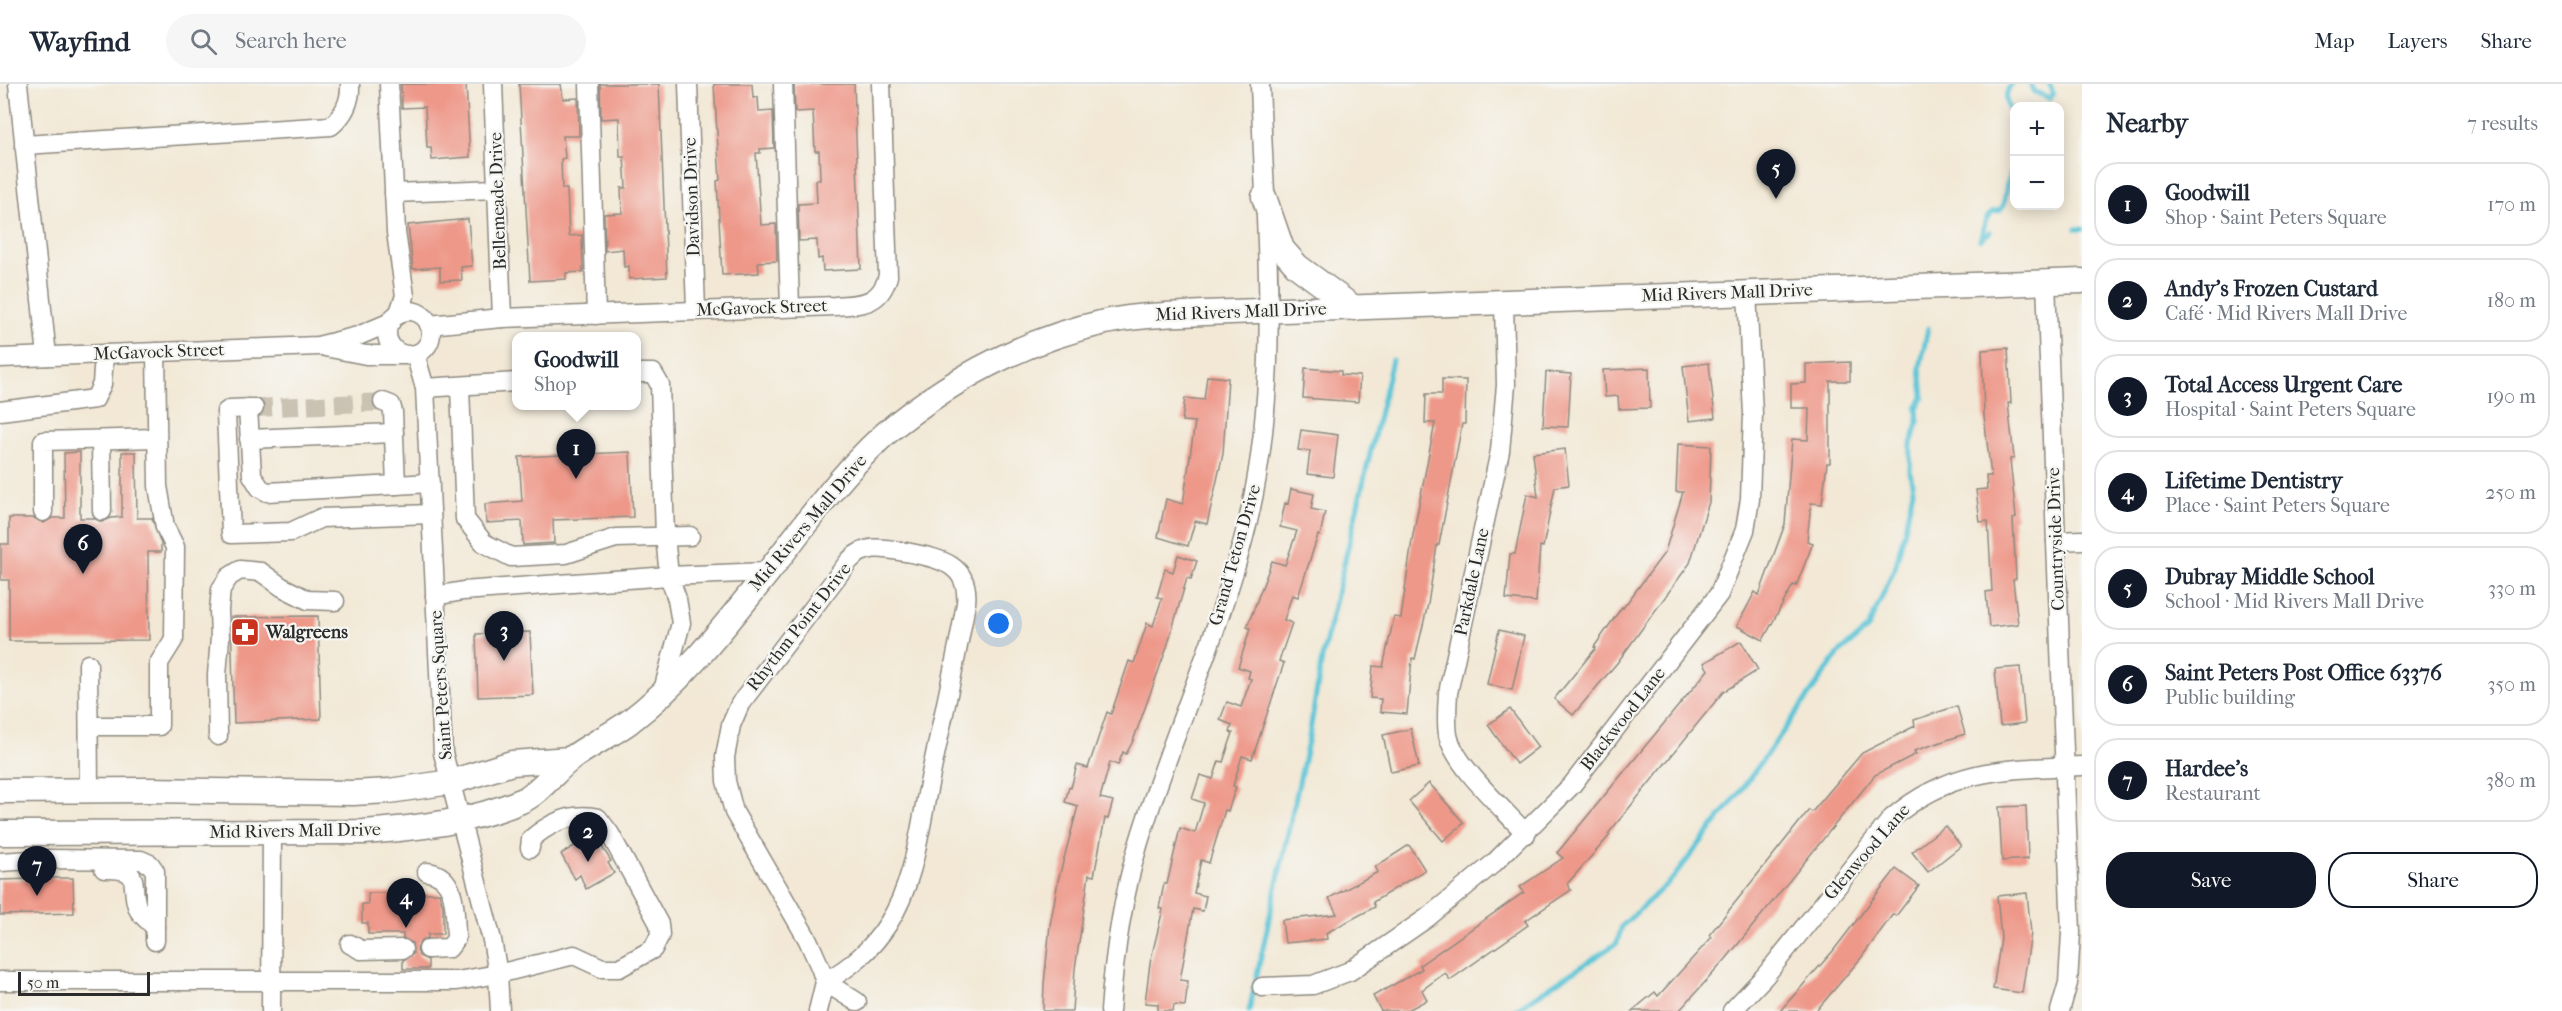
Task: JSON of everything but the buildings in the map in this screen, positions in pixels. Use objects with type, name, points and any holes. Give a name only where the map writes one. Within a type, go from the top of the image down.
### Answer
[{"type":"main road","points":[[1264,197],[1282,249],[1297,266],[1354,308]]},
{"type":"main road","name":"Mid Rivers Mall Drive","points":[[0,833],[405,829],[460,819],[524,800],[570,759],[627,723],[662,694],[711,642],[862,457],[897,424],[978,370],[1028,346],[1105,322],[1149,316],[1268,311],[2082,281]]},
{"type":"main road","name":"Mid Rivers Mall Drive","points":[[0,791],[353,793],[389,791],[451,782],[512,763],[570,759]]},
{"type":"street","points":[[18,84],[47,356]]},
{"type":"street","points":[[24,145],[331,126],[344,115],[350,84]]},
{"type":"street","points":[[389,84],[396,232],[405,296],[394,318],[388,332],[389,342],[396,350],[410,354],[424,349],[430,340],[429,325],[418,314],[408,312],[394,318]]},
{"type":"street","name":"Bellemeade Drive","points":[[494,84],[502,318]]},
{"type":"street","points":[[588,84],[597,315]]},
{"type":"street","name":"Davidson Drive","points":[[688,84],[696,310]]},
{"type":"street","points":[[783,84],[790,308]]},
{"type":"street","name":"McGavock Street","points":[[429,325],[502,318],[857,305],[880,295],[888,276],[882,84]]},
{"type":"street","name":"Grand Teton Drive","points":[[1110,1011],[1123,914],[1138,843],[1225,596],[1250,512],[1263,432],[1268,311],[1260,84]]},
{"type":"street","points":[[394,193],[497,189]]},
{"type":"street","name":"Countryside Drive","points":[[2046,282],[2056,541],[2073,766],[2071,933],[2075,984],[2060,1011]]},
{"type":"street","name":"Blackwood Lane","points":[[1262,987],[1313,985],[1350,971],[1427,918],[1494,863],[1526,834],[1572,785],[1719,594],[1745,530],[1750,499],[1753,414],[1747,292]]},
{"type":"street","name":"Parkdale Lane","points":[[1504,302],[1506,385],[1500,451],[1448,693],[1446,715],[1448,738],[1461,765],[1526,834]]},
{"type":"street","name":"McGavock Street","points":[[0,358],[318,346],[358,336],[394,318]]},
{"type":"street","name":"McGavock Street","points":[[318,346],[366,355],[410,354]]},
{"type":"street","points":[[89,726],[159,726],[159,663],[174,639],[175,547],[165,527],[158,486],[156,352]]},
{"type":"street","points":[[0,411],[95,399],[102,384],[105,354]]},
{"type":"street","name":"Saint Peters Square","points":[[410,354],[423,375],[425,388],[443,753],[492,940],[498,974],[500,1011]]},
{"type":"street","points":[[641,373],[653,373],[660,385],[665,536],[669,576],[677,599],[681,622],[662,694]]},
{"type":"street","points":[[425,388],[512,382]]},
{"type":"street","points":[[460,387],[465,519],[484,543],[511,557],[566,554],[616,538],[690,536]]},
{"type":"street","points":[[383,402],[393,408],[396,485]]},
{"type":"street","points":[[430,483],[267,492],[260,488],[252,475],[249,439],[251,408],[227,410],[226,417],[235,424],[239,514],[230,522],[231,534],[297,531],[321,518],[431,514]]},
{"type":"street","points":[[249,439],[394,433]]},
{"type":"street","points":[[43,512],[43,441],[157,438]]},
{"type":"street","points":[[101,440],[102,511]]},
{"type":"street","points":[[2056,541],[2082,540]]},
{"type":"street","name":"Rhythm Point Drive","points":[[885,548],[936,558],[950,564],[963,580],[966,603],[913,856],[903,894],[888,923],[866,954],[852,966],[825,982],[808,940],[734,812],[726,781],[725,757],[731,725],[747,694],[853,557],[867,549],[885,548]]},
{"type":"street","points":[[218,736],[216,675],[220,638],[219,610],[221,589],[229,577],[240,570],[261,572],[282,587],[308,600],[335,601]]},
{"type":"street","points":[[435,596],[463,591],[669,576],[767,572]]},
{"type":"street","points":[[88,664],[89,791]]},
{"type":"street","name":"Glenwood Lane","points":[[1732,1011],[1765,976],[1892,818],[1916,798],[1947,783],[1984,772],[2073,766]]},
{"type":"street","points":[[0,981],[457,981],[498,974],[574,955],[602,968],[620,968],[653,949],[660,935],[659,924],[610,834],[598,818],[581,814],[562,820],[541,830],[531,839],[530,848]]},
{"type":"street","points":[[271,1011],[272,832]]},
{"type":"street","points":[[0,862],[57,859],[141,860],[150,864],[155,871],[155,934]]},
{"type":"street","points":[[427,872],[439,873],[446,879],[452,893],[456,939],[449,948],[428,949]]},
{"type":"street","points":[[351,944],[361,950],[403,949]]},
{"type":"street","points":[[818,1011],[825,982],[857,1002]]},
{"type":"waterway","points":[[2010,109],[2006,101],[2011,84]]},
{"type":"waterway","points":[[2030,84],[2035,92],[2050,99],[2053,93],[2049,84]]},
{"type":"waterway","points":[[1980,240],[1986,219],[1992,212],[2000,210],[2005,201],[2006,185],[2010,176]]},
{"type":"waterway","points":[[2076,229],[2082,229]]},
{"type":"waterway","points":[[1981,239],[1990,232]]},
{"type":"waterway","points":[[1513,1011],[1617,943],[1622,926],[1673,878],[1740,792],[1839,653],[1868,628],[1896,565],[1913,490],[1910,471],[1911,444],[1918,423],[1917,408],[1923,397],[1920,368],[1928,328]]},
{"type":"waterway","points":[[1249,1011],[1309,737],[1322,658],[1392,360]]},
{"type":"tunnel","points":[[254,408],[383,402]]},
{"type":"place","name":"Dubray Middle School","points":[[1776,199]]},
{"type":"place","name":"Goodwill","points":[[576,479]]},
{"type":"place","name":"Saint Peters Post Office 63376","points":[[83,574]]},
{"type":"place","name":"Walgreens","points":[[245,632]]},
{"type":"place","name":"Total Access Urgent Care","points":[[504,661]]},
{"type":"place","name":"Andy's Frozen Custard","points":[[588,862]]},
{"type":"place","name":"Hardee's","points":[[37,896]]},
{"type":"place","name":"Lifetime Dentistry","points":[[406,928]]}]
